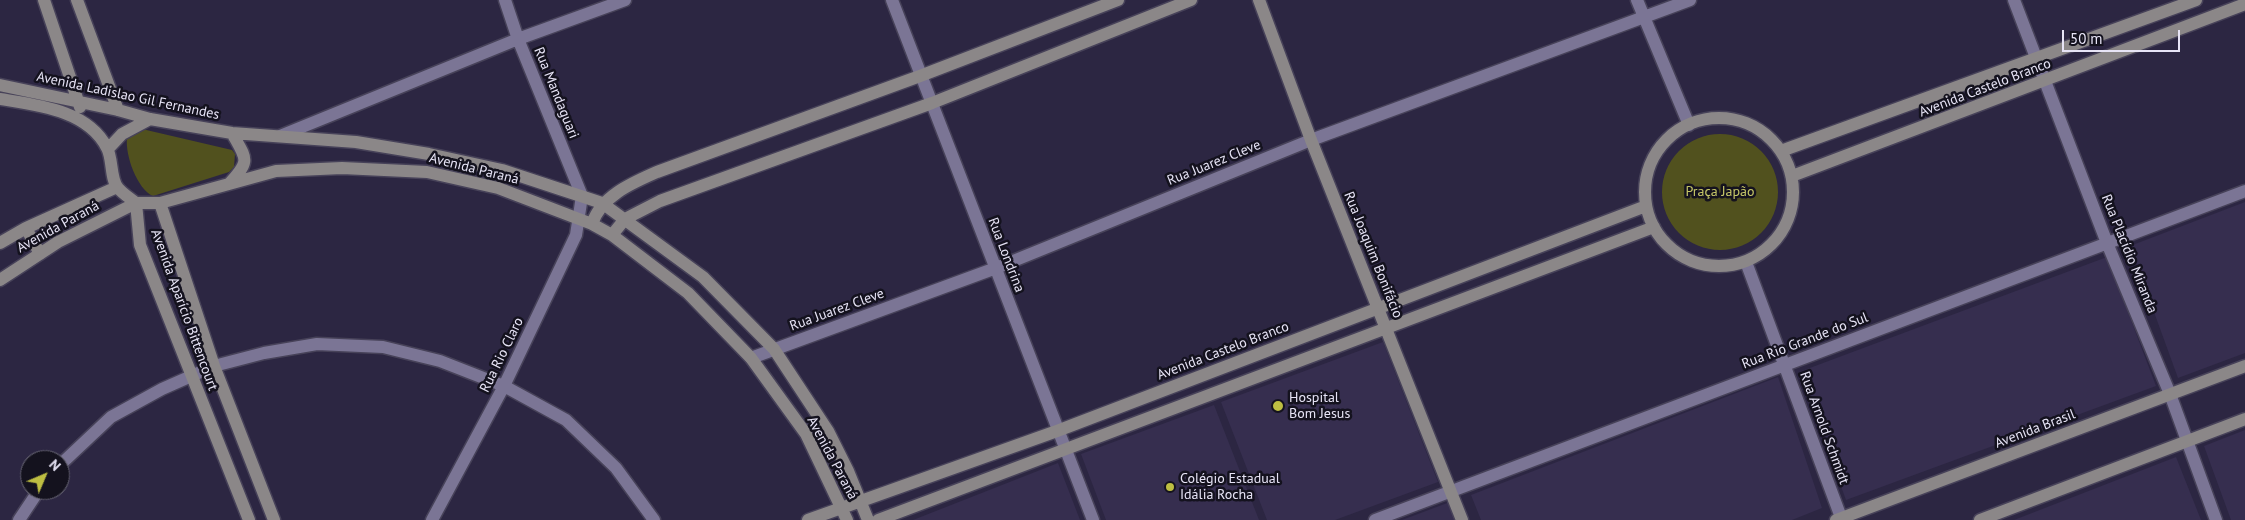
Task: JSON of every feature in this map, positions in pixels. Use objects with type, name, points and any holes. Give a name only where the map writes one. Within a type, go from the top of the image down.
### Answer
[{"type":"street","points":[[44,0],[84,122],[108,149],[117,187],[136,203]]},
{"type":"street","points":[[77,0],[118,110]]},
{"type":"street","name":"Rua Mandaguari","points":[[505,0],[518,39],[582,196]]},
{"type":"street","points":[[280,136],[518,39],[625,0]]},
{"type":"street","name":"Rua Londrina","points":[[892,0],[1093,520]]},
{"type":"street","points":[[592,224],[595,213],[602,203],[632,183],[657,172],[920,76],[1118,0]]},
{"type":"street","points":[[612,235],[626,219],[660,200],[932,103],[1191,0]]},
{"type":"street","name":"Rua Joaquim Bonifácio","points":[[1259,0],[1311,140],[1462,520]]},
{"type":"street","points":[[1637,0],[1689,125]]},
{"type":"street","name":"Rua Juarez Cleve","points":[[751,358],[996,268],[1311,140],[1690,0]]},
{"type":"street","name":"Rua Placídio Miranda","points":[[2014,0],[2107,243],[2188,440],[2216,520]]},
{"type":"street","name":"Avenida Castelo Branco","points":[[1780,151],[2196,0]]},
{"type":"street","name":"Avenida Castelo Branco","points":[[1792,176],[2245,4]]},
{"type":"street","points":[[2160,14],[2168,34]]},
{"type":"street","name":"Avenida Ladislao Gil Fernandes","points":[[0,85],[118,110],[150,119],[232,133],[280,136]]},
{"type":"street","name":"Avenida Ladislao Gil Fernandes","points":[[0,98],[67,114],[84,122]]},
{"type":"street","points":[[1717,118],[1741,122],[1764,133],[1780,151],[1792,176],[1794,197],[1789,218],[1779,236],[1764,252],[1746,262],[1725,266],[1704,265],[1683,257],[1666,244],[1654,226],[1646,206],[1645,186],[1650,166],[1660,147],[1675,133],[1689,125],[1717,118]]},
{"type":"street","points":[[108,149],[122,134],[150,119]]},
{"type":"street","points":[[229,184],[243,169],[245,162],[244,154],[232,133]]},
{"type":"street","name":"Avenida Paraná","points":[[280,136],[356,142],[429,154],[502,170],[602,203],[703,277],[774,349],[828,431],[848,471],[859,502],[868,520]]},
{"type":"street","name":"Avenida Paraná","points":[[0,280],[58,242],[136,203],[160,203],[276,171],[342,168],[427,172],[498,188],[579,217],[592,224],[612,235],[688,292],[751,358],[806,434],[847,520]]},
{"type":"street","name":"Avenida Paraná","points":[[0,243],[26,228],[117,187]]},
{"type":"street","name":"Rua Rio Grande do Sul","points":[[1375,520],[2245,191]]},
{"type":"street","name":"Rua Rio Claro","points":[[432,520],[504,386],[576,235],[582,196]]},
{"type":"street","name":"Avenida Aparício Bittencourt","points":[[136,203],[140,245],[249,520]]},
{"type":"street","name":"Avenida Aparício Bittencourt","points":[[160,203],[214,366],[274,520]]},
{"type":"street","name":"Avenida Castelo Branco","points":[[808,520],[1057,431],[1646,206]]},
{"type":"street","points":[[878,520],[1654,226]]},
{"type":"street","points":[[26,228],[40,254]]},
{"type":"street","name":"Rua Arnold Schmidt","points":[[1746,262],[1840,519]]},
{"type":"street","points":[[70,456],[111,417],[162,389],[214,366],[264,353],[317,344],[384,348],[440,361],[504,386],[566,420],[616,468],[654,520]]},
{"type":"street","name":"Avenida Brasil","points":[[1840,519],[2245,366]]},
{"type":"street","points":[[1980,520],[2245,419]]},
{"type":"street","points":[[19,520],[32,500]]},
{"type":"shaded area","points":[[2245,202],[2245,353],[2178,378],[2130,246]]},
{"type":"shaded area","points":[[2107,257],[2156,386],[1846,500],[1799,372]]},
{"type":"shaded area","points":[[1383,342],[1438,482],[1335,520],[1267,520],[1221,402]]},
{"type":"shaded area","points":[[1778,377],[1822,508],[1792,520],[1481,520],[1471,495]]},
{"type":"shaded area","name":"Colégio Estadual Idália Rocha","points":[[1214,405],[1259,520],[1106,520],[1081,454]]},
{"type":"shaded area","points":[[2245,430],[2245,520],[2231,520],[2204,446]]},
{"type":"shaded area","points":[[2176,457],[2201,520],[2014,520]]},
{"type":"shaded area","points":[[1058,463],[1080,520],[913,520]]},
{"type":"shaded area","points":[[1450,502],[1457,520],[1402,520]]},
{"type":"green space","points":[[142,129],[232,150],[235,154],[234,167],[229,172],[153,196],[147,192],[137,179],[128,153],[127,138]]},
{"type":"green space","name":"Praça Japão","points":[[1720,134],[1742,138],[1752,143],[1761,151],[1769,160],[1774,170],[1778,192],[1774,214],[1769,224],[1761,233],[1752,241],[1742,246],[1720,250],[1698,246],[1688,241],[1679,233],[1671,224],[1666,214],[1662,192],[1666,170],[1671,160],[1679,151],[1688,143],[1698,138]]},
{"type":"place","name":"Hospital Bom Jesus","points":[[1278,406]]},
{"type":"place","name":"Colégio Estadual Idália Rocha","points":[[1170,487]]}]
